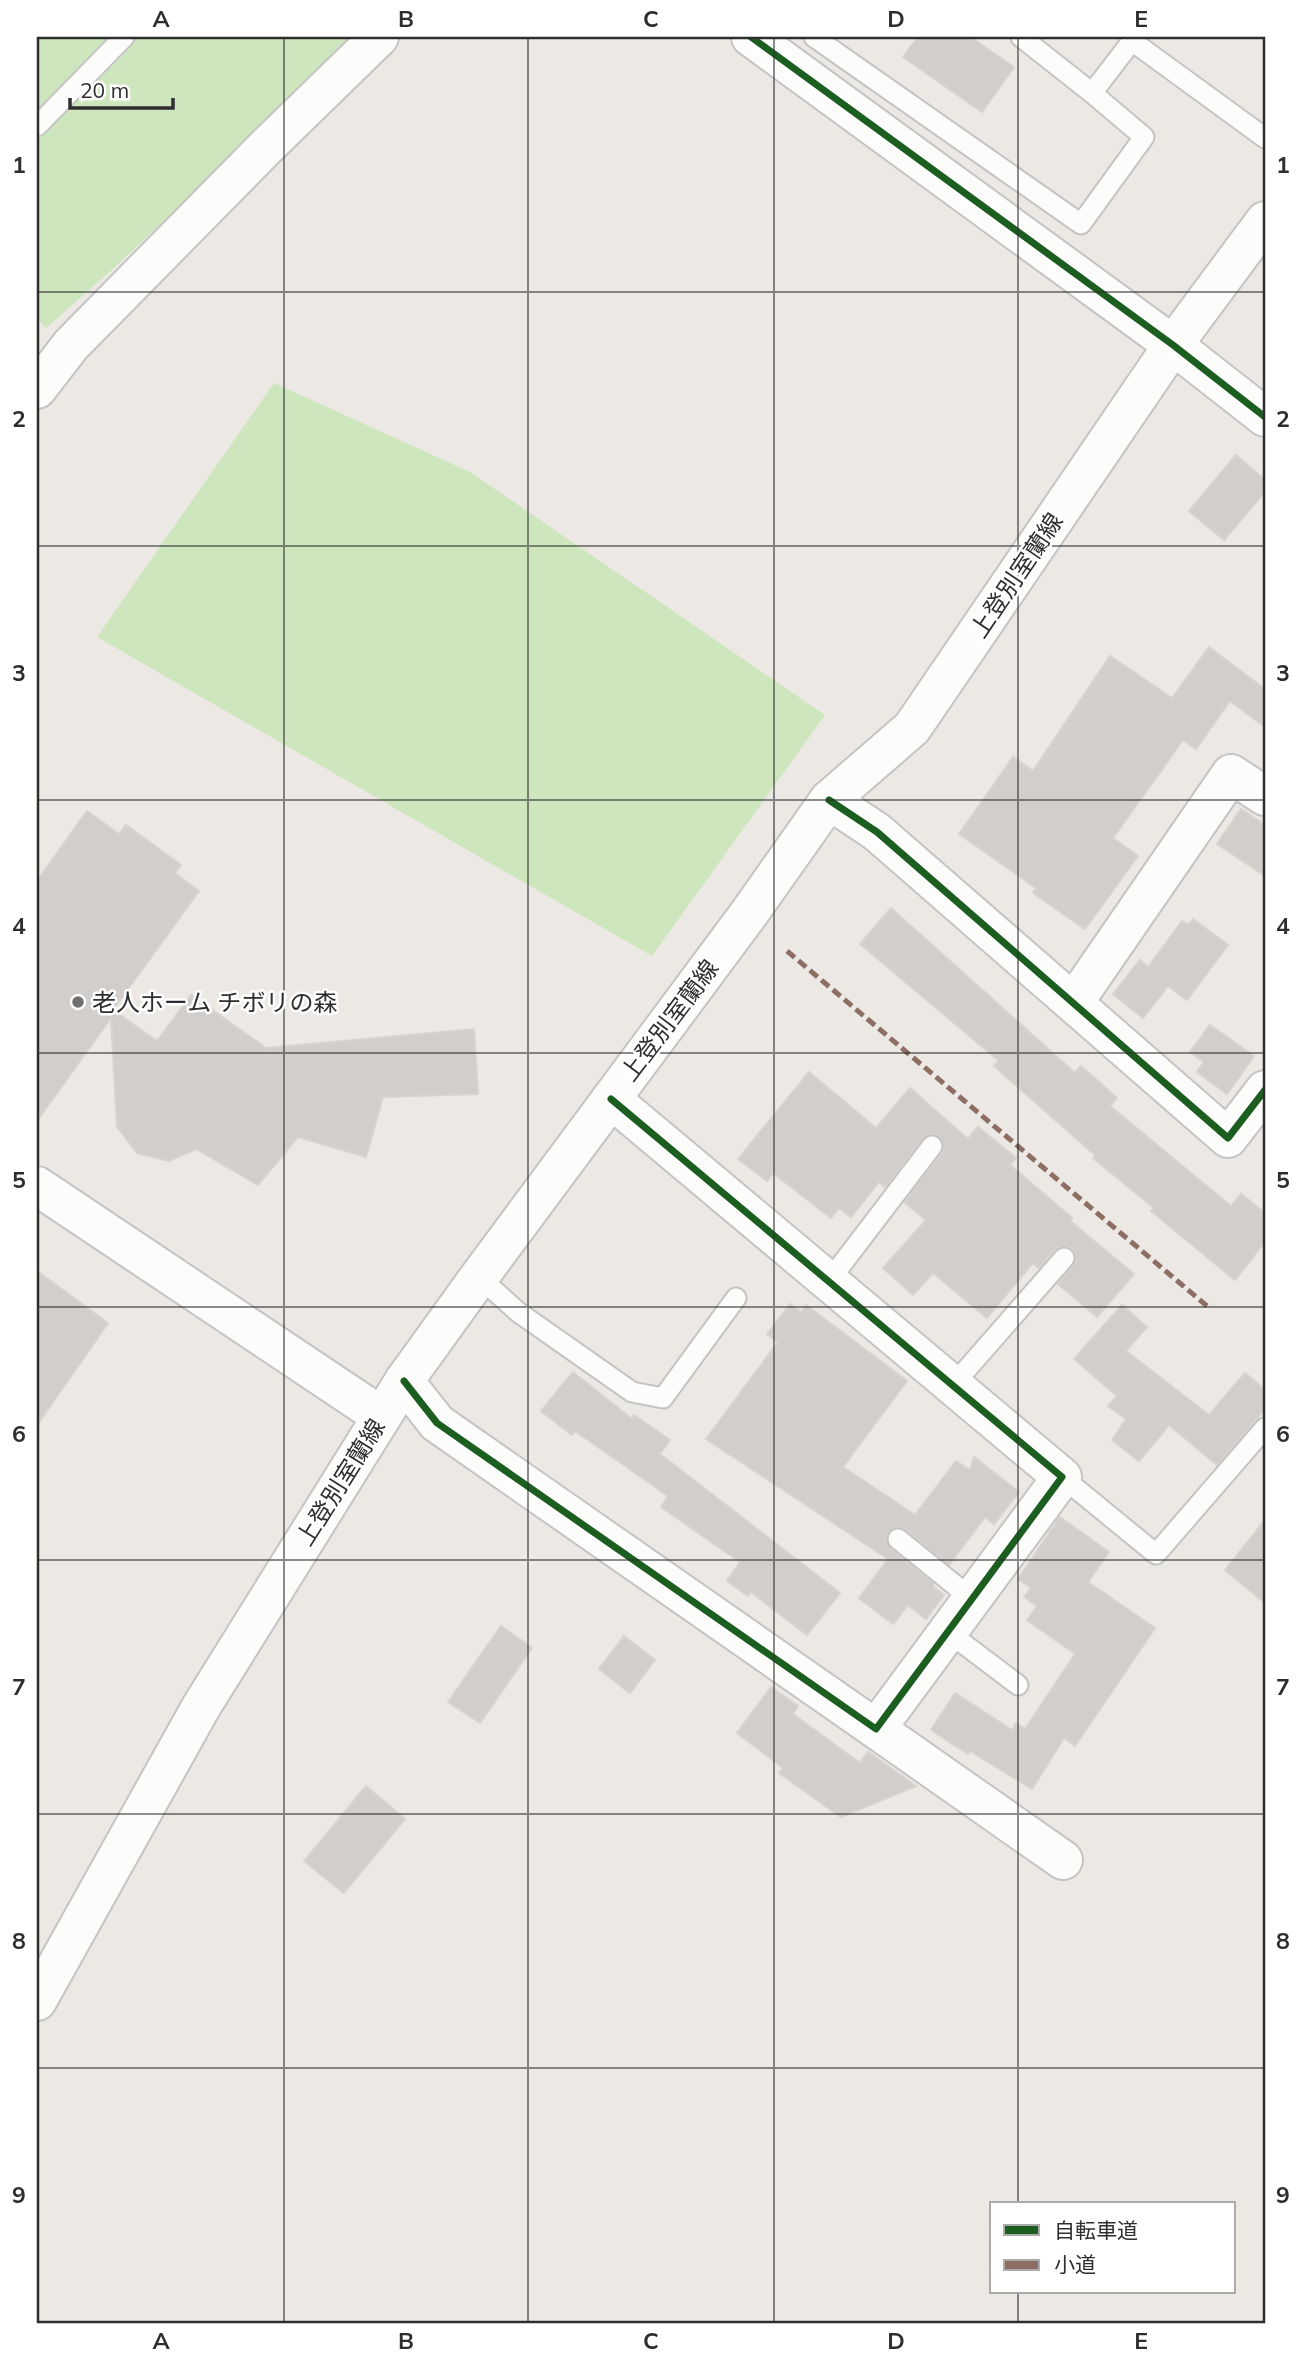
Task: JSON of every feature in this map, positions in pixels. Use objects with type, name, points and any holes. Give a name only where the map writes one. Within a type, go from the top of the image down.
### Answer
[{"type":"street","points":[[37,389],[71,345],[264,149],[379,37]]},
{"type":"street","points":[[751,37],[1173,345],[1265,417]]},
{"type":"street","name":"上登別室蘭線","points":[[37,2001],[201,1707],[404,1381],[750,912],[829,800],[912,727],[1173,345],[1265,221]]},
{"type":"street","points":[[1074,1002],[1231,774],[1265,796]]},
{"type":"street","points":[[829,800],[877,832],[1228,1138],[1265,1090]]},
{"type":"street","points":[[611,1099],[1062,1478],[876,1729]]},
{"type":"street","points":[[37,1186],[381,1416]]},
{"type":"street","points":[[404,1381],[437,1423],[1063,1860]]},
{"type":"lane","points":[[37,126],[124,37]]},
{"type":"lane","points":[[814,37],[1081,224],[1144,137],[1021,37]]},
{"type":"lane","points":[[1092,93],[1132,41],[1265,138]]},
{"type":"lane","points":[[828,1281],[932,1146]]},
{"type":"lane","points":[[953,1385],[1064,1258]]},
{"type":"lane","points":[[479,1277],[518,1312],[632,1392],[663,1398],[736,1298]]},
{"type":"lane","points":[[1062,1478],[1156,1554],[1265,1428]]},
{"type":"lane","points":[[898,1539],[972,1599]]},
{"type":"lane","points":[[948,1632],[1018,1685]]},
{"type":"green space","points":[[37,37],[357,37],[114,268],[46,328],[37,319]]},
{"type":"green space","points":[[274,383],[470,472],[825,715],[652,956],[97,637]]},
{"type":"building","points":[[918,37],[970,37],[1014,67],[982,112],[903,57]]},
{"type":"building","points":[[1236,455],[1265,480],[1265,492],[1224,540],[1189,511]]},
{"type":"building","points":[[1209,647],[1265,689],[1265,727],[1230,701],[1196,749],[1183,740],[1113,838],[1138,856],[1085,929],[1033,893],[1036,888],[959,834],[1013,757],[1033,771],[1110,656],[1172,698]]},
{"type":"building","points":[[1241,809],[1265,825],[1265,876],[1217,844]]},
{"type":"building","name":"老人ホーム チボリの森","points":[[87,811],[119,834],[126,825],[181,865],[175,873],[199,891],[113,1010],[157,1041],[191,995],[266,1048],[474,1029],[478,1094],[383,1097],[366,1157],[298,1137],[258,1185],[196,1149],[169,1161],[137,1153],[117,1127],[111,1018],[37,1121],[37,881]]},
{"type":"building","points":[[891,908],[1075,1073],[1081,1066],[1117,1098],[1110,1106],[1231,1206],[1241,1194],[1265,1213],[1265,1242],[1235,1280],[1151,1211],[1154,1208],[1093,1158],[1095,1155],[994,1066],[999,1061],[860,944]]},
{"type":"building","points":[[1193,919],[1228,945],[1187,1000],[1168,986],[1143,1018],[1113,994],[1140,960],[1148,967],[1182,921],[1188,925]]},
{"type":"building","points":[[1210,1025],[1254,1056],[1227,1094],[1197,1072],[1204,1062],[1190,1052]]},
{"type":"building","points":[[809,1072],[876,1128],[910,1088],[968,1139],[978,1127],[1016,1158],[1010,1165],[1072,1218],[1070,1221],[1134,1274],[1097,1317],[1058,1284],[1076,1261],[1073,1249],[1066,1246],[1055,1249],[1039,1268],[1033,1263],[987,1318],[933,1273],[913,1295],[883,1268],[926,1220],[904,1202],[942,1153],[944,1147],[940,1137],[933,1134],[923,1138],[885,1187],[879,1182],[851,1217],[839,1208],[831,1218],[773,1173],[767,1181],[738,1159]]},
{"type":"building","points":[[37,1271],[108,1323],[37,1425]]},
{"type":"building","points":[[790,1304],[801,1312],[806,1305],[907,1381],[843,1467],[915,1515],[956,1461],[970,1470],[974,1457],[1019,1492],[994,1524],[985,1517],[949,1565],[905,1529],[894,1527],[888,1532],[886,1538],[890,1548],[944,1595],[926,1619],[908,1605],[893,1624],[859,1598],[888,1559],[706,1439],[778,1342],[767,1334]]},
{"type":"building","points":[[1122,1305],[1147,1327],[1126,1351],[1209,1415],[1245,1373],[1265,1390],[1265,1409],[1217,1465],[1169,1425],[1139,1461],[1112,1440],[1126,1419],[1108,1406],[1117,1396],[1074,1359]]},
{"type":"building","points":[[573,1372],[632,1419],[634,1415],[670,1440],[660,1454],[840,1593],[807,1635],[751,1592],[748,1596],[727,1581],[740,1562],[661,1507],[668,1496],[575,1431],[572,1435],[541,1411]]},
{"type":"building","points":[[1060,1517],[1109,1552],[1088,1582],[1155,1628],[1075,1746],[1064,1738],[1032,1789],[931,1730],[955,1693],[1012,1730],[1016,1723],[1025,1729],[1075,1654],[1027,1620],[1037,1606],[1024,1597],[1031,1588],[1018,1579]]},
{"type":"building","points":[[1265,1520],[1265,1603],[1225,1570]]},
{"type":"building","points":[[501,1626],[532,1648],[480,1723],[448,1702]]},
{"type":"building","points":[[624,1636],[655,1660],[630,1693],[599,1669]]},
{"type":"building","points":[[771,1687],[798,1706],[793,1714],[860,1763],[868,1752],[916,1786],[841,1817],[779,1773],[783,1768],[737,1733]]},
{"type":"building","points":[[366,1786],[405,1819],[344,1893],[304,1861]]},
{"type":"marked path","points":[[787,951],[1207,1306]]},
{"type":"cycle path","points":[[751,37],[1173,345],[1265,417]]},
{"type":"cycle path","points":[[829,800],[877,832],[1228,1138],[1265,1090]]},
{"type":"cycle path","points":[[404,1381],[437,1423],[876,1729],[1062,1477],[611,1099]]},
{"type":"place","name":"老人ホーム チボリの森","points":[[78,1002]]}]
